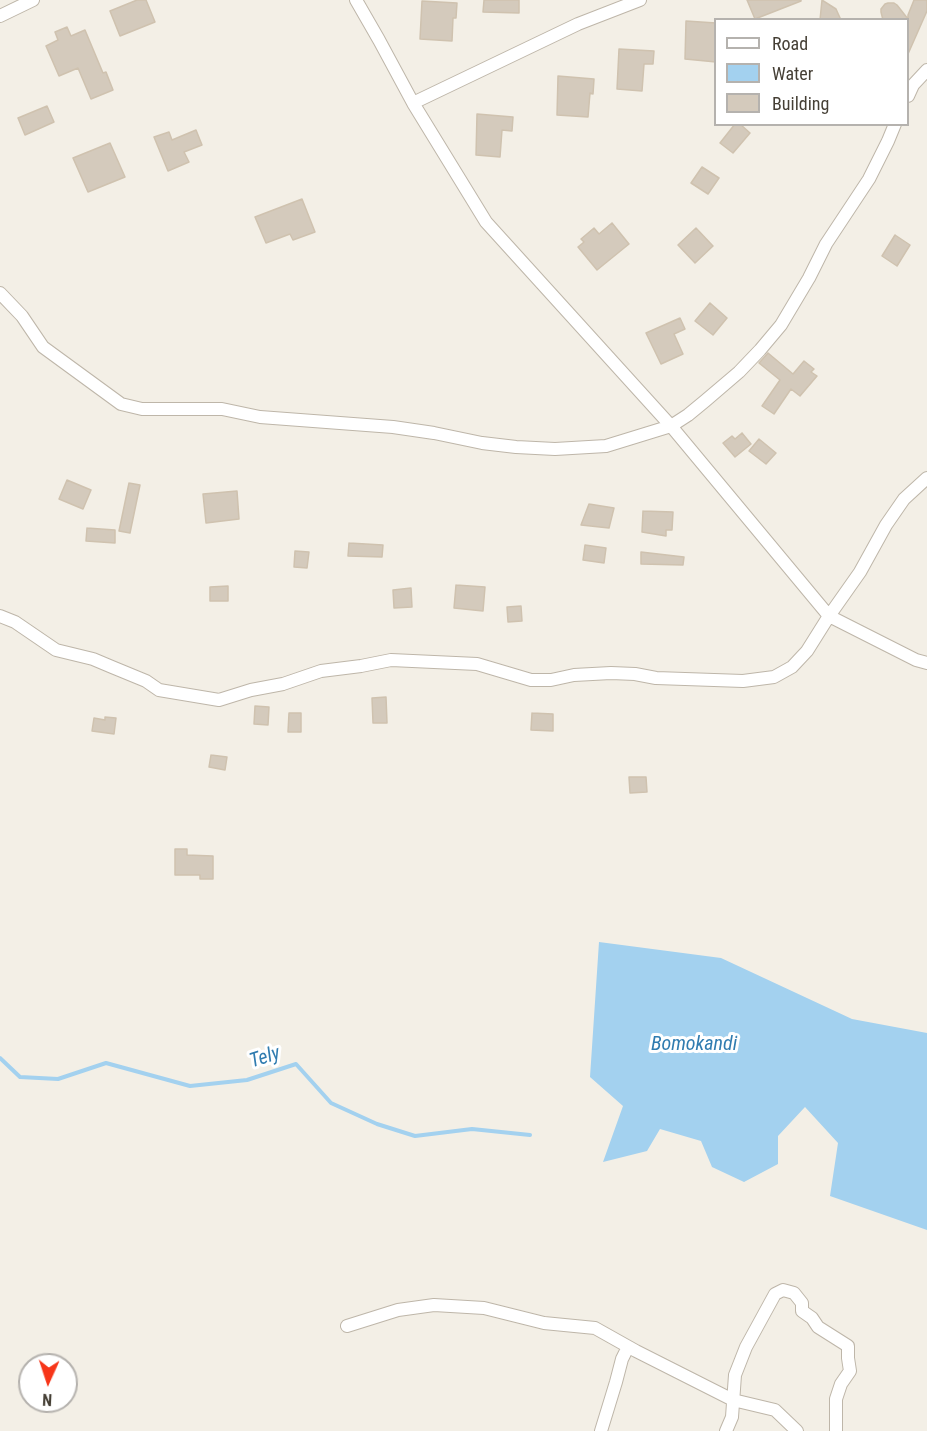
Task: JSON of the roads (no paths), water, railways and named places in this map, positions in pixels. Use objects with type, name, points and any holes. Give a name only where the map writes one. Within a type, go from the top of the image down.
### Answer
[{"type":"street","points":[[0,16],[33,0]]},
{"type":"street","points":[[357,0],[413,103],[486,222],[671,426],[829,616],[916,660],[927,663]]},
{"type":"street","points":[[413,103],[578,24],[640,0]]},
{"type":"street","points":[[909,94],[913,85],[927,70]]},
{"type":"street","points":[[0,294],[22,316],[43,347],[121,404],[142,410],[222,410],[260,417],[393,427],[482,443],[555,449],[606,446],[671,426],[688,415],[739,372],[781,326],[826,244],[869,179],[894,126]]},
{"type":"street","points":[[0,616],[15,622],[56,650],[93,659],[146,681],[159,690],[219,700],[250,690],[283,684],[321,671],[392,660],[477,664],[531,680],[611,673],[656,678],[743,681],[774,677],[792,667],[807,651],[860,572],[904,499],[927,478]]},
{"type":"street","points":[[726,1431],[732,1417],[735,1375],[757,1326],[775,1294],[783,1290],[794,1293],[802,1303],[802,1311],[812,1318],[818,1327],[848,1346],[850,1371],[841,1384],[836,1399],[836,1431]]},
{"type":"street","points":[[347,1326],[398,1310],[434,1305],[484,1308],[544,1323],[595,1328],[733,1400],[775,1410],[797,1431]]},
{"type":"street","points":[[601,1431],[622,1359],[628,1347]]},
{"type":"water","name":"Bomokandi","points":[[599,942],[721,958],[852,1019],[927,1033],[927,1230],[830,1196],[838,1143],[805,1107],[778,1136],[778,1164],[744,1182],[712,1167],[701,1141],[660,1129],[647,1151],[603,1162],[623,1106],[590,1077]]},
{"type":"waterway","name":"Tely","points":[[0,1058],[20,1077],[58,1079],[106,1063],[190,1086],[247,1080],[296,1064],[331,1103],[377,1124],[415,1136],[472,1129],[530,1135]]}]
